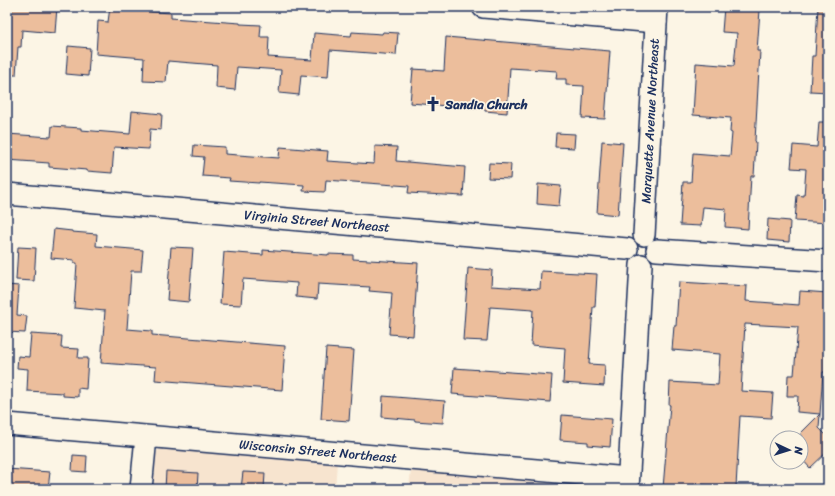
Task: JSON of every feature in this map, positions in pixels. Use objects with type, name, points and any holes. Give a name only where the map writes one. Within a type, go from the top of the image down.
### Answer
[{"type":"street","points":[[482,7],[657,15]]},
{"type":"street","name":"Marquette Avenue Northeast","points":[[644,235],[657,15]]},
{"type":"street","name":"Virginia Street Northeast","points":[[7,194],[627,249]]},
{"type":"street","points":[[639,235],[644,235],[652,238],[657,246],[657,250],[654,259],[650,262],[641,264],[630,258],[627,249],[631,240],[639,235]]},
{"type":"street","points":[[657,250],[828,261]]},
{"type":"street","points":[[628,483],[641,264]]},
{"type":"street","name":"Wisconsin Street Northeast","points":[[7,424],[146,437],[342,452],[628,483]]},
{"type":"street","points":[[141,489],[146,437]]},
{"type":"shaded area","points":[[164,448],[337,462],[335,489],[153,489],[156,453],[158,450]]},
{"type":"shaded area","points":[[411,469],[560,483],[559,489],[409,489]]},
{"type":"building","points":[[7,7],[57,7],[55,33],[22,30],[21,47],[18,47],[16,75],[7,75]]},
{"type":"building","points":[[110,7],[126,7],[126,10],[171,13],[171,18],[261,25],[260,37],[269,37],[268,57],[312,60],[314,33],[351,36],[352,32],[382,34],[383,32],[398,33],[396,55],[330,50],[328,77],[301,75],[299,95],[279,93],[281,70],[237,67],[235,90],[216,88],[217,65],[168,61],[166,82],[143,81],[144,58],[96,54],[98,21],[108,22]]},
{"type":"building","points":[[724,7],[760,10],[757,51],[760,51],[756,142],[754,176],[751,176],[748,229],[725,227],[726,209],[703,207],[701,226],[680,225],[683,182],[691,182],[693,153],[730,156],[732,133],[730,132],[731,118],[693,115],[696,63],[734,66],[737,33],[722,32]]},
{"type":"building","points":[[818,7],[828,7],[828,92],[810,91],[812,56],[815,56]]},
{"type":"building","points":[[446,37],[610,51],[605,119],[582,118],[584,86],[566,85],[566,79],[556,79],[557,71],[510,68],[507,113],[485,111],[485,109],[410,103],[413,69],[444,71]]},
{"type":"building","points":[[68,46],[90,48],[88,76],[66,74]]},
{"type":"building","points":[[132,111],[162,114],[161,130],[150,129],[149,149],[114,147],[112,173],[49,167],[49,163],[7,160],[7,134],[51,137],[52,126],[130,134]]},
{"type":"building","points":[[819,122],[828,122],[828,223],[795,221],[797,195],[804,196],[806,169],[791,168],[793,145],[817,147]]},
{"type":"building","points":[[556,133],[575,134],[574,148],[555,147]]},
{"type":"building","points":[[602,141],[623,143],[618,215],[597,213]]},
{"type":"building","points":[[194,145],[225,147],[225,154],[279,158],[280,147],[328,151],[327,161],[374,164],[375,146],[397,147],[396,161],[465,167],[463,196],[408,193],[409,186],[326,180],[325,192],[303,191],[304,185],[229,181],[230,178],[202,176],[204,157],[193,156]]},
{"type":"building","points":[[489,163],[511,164],[510,179],[488,178]]},
{"type":"building","points":[[538,184],[561,186],[559,206],[537,204]]},
{"type":"building","points":[[768,219],[790,221],[789,242],[767,240]]},
{"type":"building","points":[[54,229],[97,234],[96,246],[143,250],[141,271],[131,271],[127,329],[152,331],[152,335],[285,346],[282,390],[155,380],[156,367],[101,363],[105,311],[74,308],[77,263],[74,263],[74,260],[51,258]]},
{"type":"building","points":[[18,247],[36,248],[34,281],[16,280]]},
{"type":"building","points":[[171,247],[193,248],[189,302],[167,300]]},
{"type":"building","points":[[263,250],[328,255],[353,255],[353,259],[418,263],[413,336],[389,334],[392,293],[369,291],[370,287],[318,284],[317,299],[296,297],[297,283],[243,279],[241,305],[220,304],[224,252],[263,255]]},
{"type":"building","points":[[468,268],[492,270],[491,286],[540,289],[541,271],[597,274],[589,364],[605,365],[604,386],[563,383],[565,348],[531,345],[533,310],[490,307],[487,341],[463,340]]},
{"type":"building","points":[[679,282],[747,286],[746,301],[799,305],[800,291],[828,293],[828,372],[823,372],[820,414],[797,412],[798,396],[787,396],[788,375],[794,375],[798,327],[745,324],[741,391],[773,393],[771,418],[740,416],[736,487],[695,484],[695,489],[663,488],[670,405],[670,382],[718,385],[720,354],[672,350],[674,326],[676,326]]},
{"type":"building","points":[[7,285],[19,286],[17,315],[27,316],[25,333],[7,332]]},
{"type":"building","points":[[31,334],[62,336],[61,348],[79,349],[78,358],[88,358],[86,389],[78,388],[78,397],[63,396],[63,393],[27,391],[28,369],[17,368],[18,356],[29,357]]},
{"type":"building","points":[[326,348],[354,350],[349,421],[321,419]]},
{"type":"building","points":[[454,368],[552,375],[550,402],[452,394]]},
{"type":"building","points":[[383,396],[445,401],[443,423],[382,417]]},
{"type":"building","points":[[820,414],[819,428],[828,437],[828,451],[810,468],[809,430],[804,430]]},
{"type":"building","points":[[562,415],[612,419],[610,447],[588,445],[588,442],[560,440]]},
{"type":"building","points":[[73,455],[87,456],[86,472],[72,471]]},
{"type":"building","points":[[7,469],[50,472],[48,489],[7,489]]},
{"type":"building","points":[[166,471],[198,473],[197,489],[165,489]]},
{"type":"building","points":[[243,472],[265,473],[264,489],[241,489]]},
{"type":"place","name":"Sandia Church","points":[[433,104]]}]
